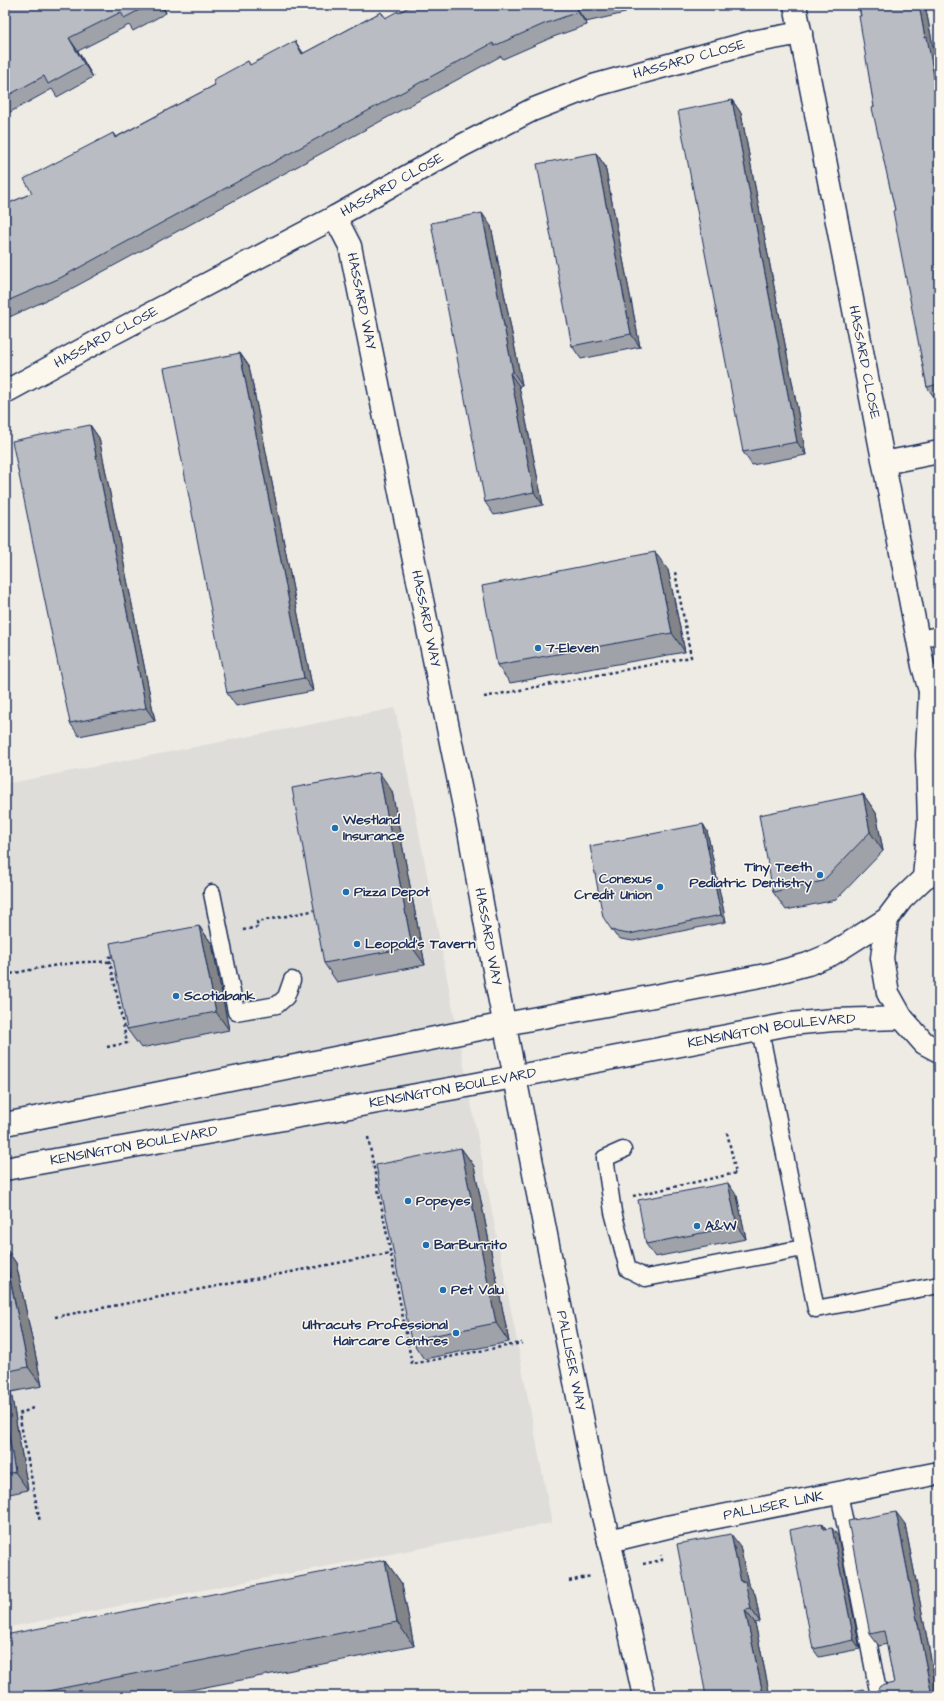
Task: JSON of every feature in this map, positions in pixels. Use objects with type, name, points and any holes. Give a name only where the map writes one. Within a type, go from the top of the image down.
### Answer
[{"type":"street","name":"HASSARD CLOSE","points":[[795,5],[923,666],[935,698],[927,755],[931,874]]},
{"type":"street","name":"HASSARD CLOSE","points":[[5,392],[106,337],[335,217],[470,142],[532,110],[589,88],[752,42],[801,33]]},
{"type":"street","name":"HASSARD WAY","points":[[335,217],[350,246],[446,712],[505,1024]]},
{"type":"street","points":[[884,463],[939,452]]},
{"type":"street","points":[[5,1124],[505,1024],[771,974],[800,966],[837,952],[887,919],[902,899],[931,874]]},
{"type":"street","points":[[887,919],[882,958],[888,993],[902,1018],[924,1043],[939,1051]]},
{"type":"street","name":"KENSINGTON BOULEVARD","points":[[5,1169],[461,1087],[790,1024],[833,1020],[902,1018]]},
{"type":"street","name":"PALLISER WAY","points":[[505,1024],[595,1483],[644,1696]]},
{"type":"street","name":"PALLISER LINK","points":[[609,1541],[939,1473]]},
{"type":"lane","points":[[918,639],[939,635]]},
{"type":"lane","points":[[212,893],[236,1012],[276,1005],[286,997],[292,980]]},
{"type":"lane","points":[[760,1030],[816,1309],[939,1285]]},
{"type":"lane","points":[[623,1150],[605,1158],[613,1212],[628,1270],[646,1278],[803,1248]]},
{"type":"lane","points":[[838,1493],[879,1696]]},
{"type":"path","points":[[484,697],[691,656],[675,572]]},
{"type":"path","points":[[220,934],[258,927],[257,922],[319,910]]},
{"type":"path","points":[[107,1047],[127,1043],[109,957],[116,956]]},
{"type":"path","points":[[5,975],[66,963],[90,961],[110,962]]},
{"type":"path","points":[[626,1197],[736,1173],[727,1132]]},
{"type":"path","points":[[368,1137],[412,1364],[522,1342]]},
{"type":"path","points":[[55,1318],[390,1252]]},
{"type":"path","points":[[33,1408],[19,1414],[40,1522]]},
{"type":"path","points":[[569,1581],[585,1577]]},
{"type":"shaded area","points":[[395,708],[552,1523],[5,1628],[5,784]]},
{"type":"building","points":[[5,5],[149,5],[124,18],[121,12],[69,38],[84,64],[48,84],[44,76],[5,97]]},
{"type":"building","points":[[412,5],[595,5],[577,9],[578,12],[544,24],[494,46],[493,43],[60,278],[5,302],[5,205],[32,193],[24,179],[113,133],[115,138],[215,85],[213,80],[248,61],[250,65],[295,41],[302,54],[381,12],[385,18]]},
{"type":"building","points":[[859,5],[919,5],[925,38],[927,37],[936,88],[939,87],[939,384],[927,387],[893,211],[895,210],[872,108],[874,107],[859,16],[861,16]]},
{"type":"building","points":[[732,100],[797,442],[743,452],[678,111]]},
{"type":"building","points":[[596,153],[631,334],[572,346],[537,164]]},
{"type":"building","points":[[482,213],[513,372],[510,373],[534,492],[485,502],[431,223]]},
{"type":"building","points":[[240,353],[304,678],[227,693],[164,368]]},
{"type":"building","points":[[90,425],[146,708],[70,723],[12,441]]},
{"type":"building","points":[[655,552],[672,633],[497,665],[482,586]]},
{"type":"building","points":[[379,772],[412,947],[324,963],[292,788]]},
{"type":"building","name":"Tiny Teeth Pediatric Dentistry","points":[[863,794],[870,832],[823,881],[773,892],[759,815]]},
{"type":"building","name":"Conexus Credit Union","points":[[703,824],[721,915],[629,934],[617,932],[611,929],[603,917],[590,846]]},
{"type":"building","name":"Scotiabank","points":[[199,926],[216,1012],[127,1029],[110,943]]},
{"type":"building","points":[[461,1148],[496,1323],[411,1340],[376,1165]]},
{"type":"building","name":"A&W","points":[[728,1183],[737,1226],[646,1244],[638,1200]]},
{"type":"building","points":[[5,1254],[28,1367],[5,1372]]},
{"type":"building","points":[[5,1413],[15,1472],[5,1474]]},
{"type":"building","points":[[896,1512],[932,1696],[828,1696],[863,1689],[867,1693],[872,1693],[877,1691],[880,1686],[894,1683],[884,1631],[870,1634],[848,1521]]},
{"type":"building","points":[[822,1523],[823,1529],[832,1528],[854,1640],[813,1649],[790,1530]]},
{"type":"building","points":[[731,1534],[741,1582],[745,1581],[751,1609],[745,1610],[763,1694],[761,1694],[762,1696],[706,1696],[677,1544]]},
{"type":"building","points":[[385,1560],[397,1622],[22,1696],[5,1696],[5,1635]]},
{"type":"place","name":"7-Eleven","points":[[538,648]]},
{"type":"place","name":"Westland Insurance","points":[[335,828]]},
{"type":"place","name":"Tiny Teeth Pediatric Dentistry","points":[[820,875]]},
{"type":"place","name":"Conexus Credit Union","points":[[660,887]]},
{"type":"place","name":"Pizza Depot","points":[[346,892]]},
{"type":"place","name":"Leopold's Tavern","points":[[357,944]]},
{"type":"place","name":"Scotiabank","points":[[176,996]]},
{"type":"place","name":"Popeyes","points":[[408,1201]]},
{"type":"place","name":"A&W","points":[[697,1226]]},
{"type":"place","name":"BarBurrito","points":[[426,1245]]},
{"type":"place","name":"Pet Valu","points":[[443,1290]]},
{"type":"place","name":"Ultracuts Professional Haircare Centres","points":[[456,1333]]}]
